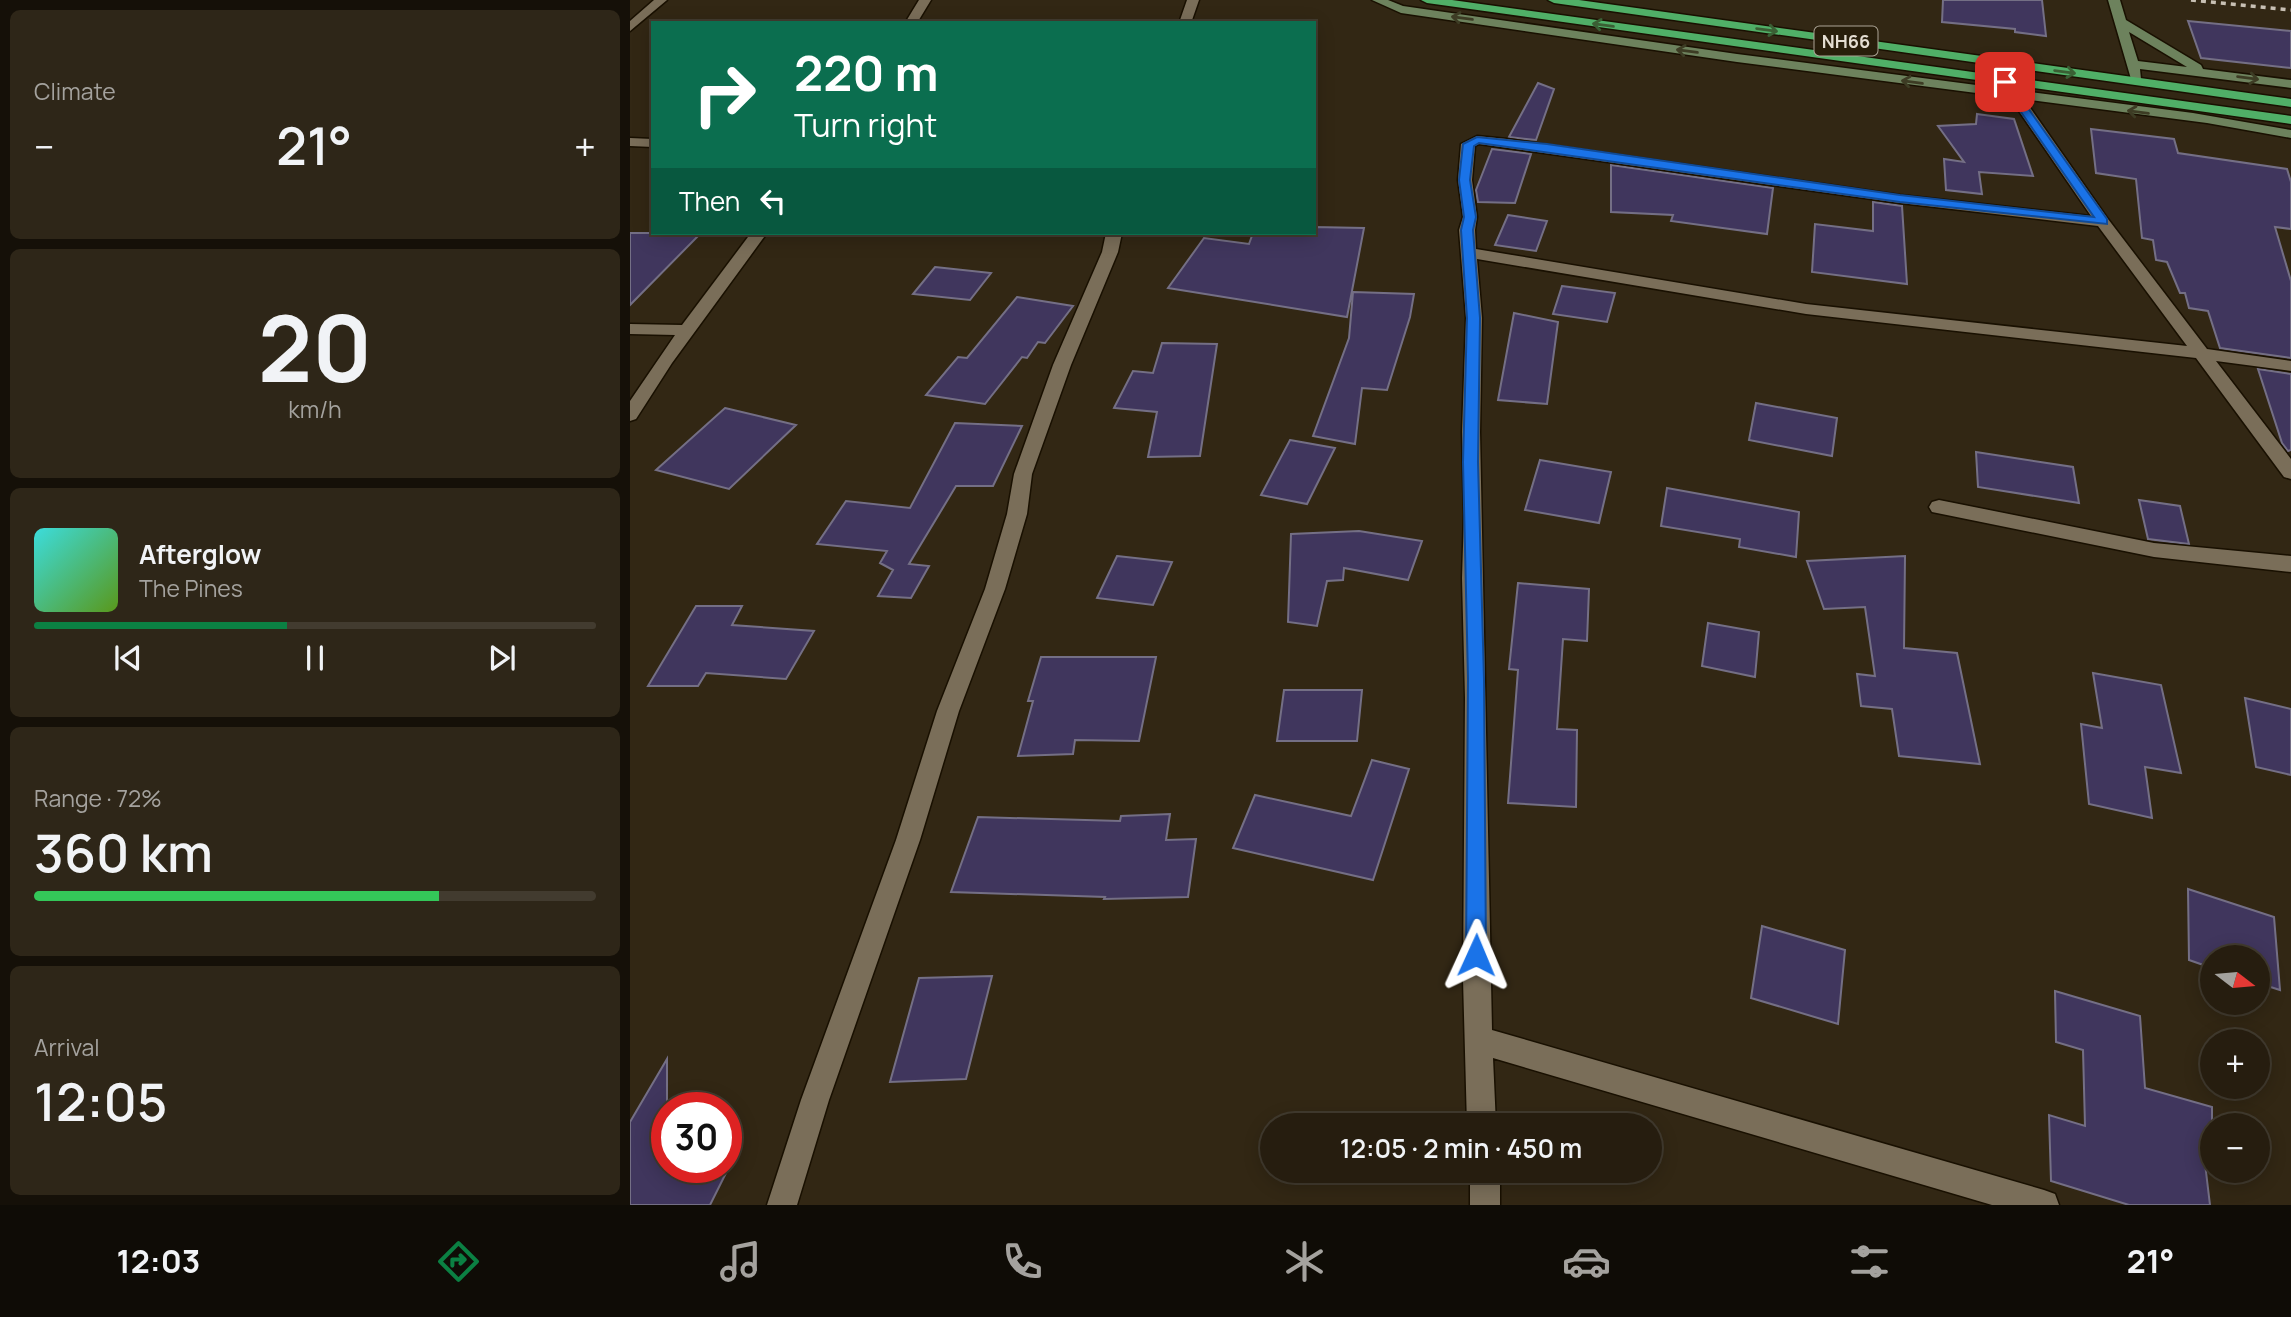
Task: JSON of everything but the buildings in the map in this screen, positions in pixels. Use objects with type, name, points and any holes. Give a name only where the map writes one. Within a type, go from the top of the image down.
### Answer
[{"type":"highway","name":"NH66","points":[[1427,0],[2009,89],[2150,100],[2291,120]]},
{"type":"highway","name":"NH66","points":[[1554,0],[2291,103]]},
{"type":"street","points":[[630,27],[661,0]]},
{"type":"street","points":[[912,21],[925,0]]},
{"type":"street","points":[[1186,21],[1193,0]]},
{"type":"street","points":[[1378,0],[1401,9],[2009,89],[2291,134]]},
{"type":"street","points":[[2116,11],[2138,82]]},
{"type":"street","points":[[2116,11],[2205,73]]},
{"type":"street","points":[[2132,64],[2291,84]]},
{"type":"street","points":[[2009,89],[2103,222],[2291,472]]},
{"type":"street","points":[[2150,100],[2205,120]]},
{"type":"street","points":[[1481,1113],[1471,462],[1474,318],[1467,230],[1470,217],[1465,163],[1468,144],[1477,140],[1900,199],[2103,222]]},
{"type":"street","points":[[630,142],[651,143]]},
{"type":"street","points":[[630,415],[687,330],[758,235]]},
{"type":"street","points":[[782,1205],[815,1100],[908,840],[948,711],[995,589],[1017,514],[1023,474],[1062,365],[1110,252],[1114,235]]},
{"type":"street","points":[[1470,253],[1806,309],[2201,353],[2291,366]]},
{"type":"street","points":[[630,330],[687,330]]},
{"type":"street","points":[[1939,507],[2154,550],[2291,564]]},
{"type":"street","points":[[1478,1040],[2044,1205]]},
{"type":"street","points":[[1485,1183],[1485,1205]]},
{"type":"railway","points":[[2191,0],[2291,10]]},
{"type":"route","points":[[1476,955],[1476,659],[1472,613],[1474,514],[1471,462],[1474,318],[1472,266],[1467,230],[1470,217],[1465,180],[1468,144],[1477,140],[1547,148],[1900,199],[2103,222],[2005,82]]}]
